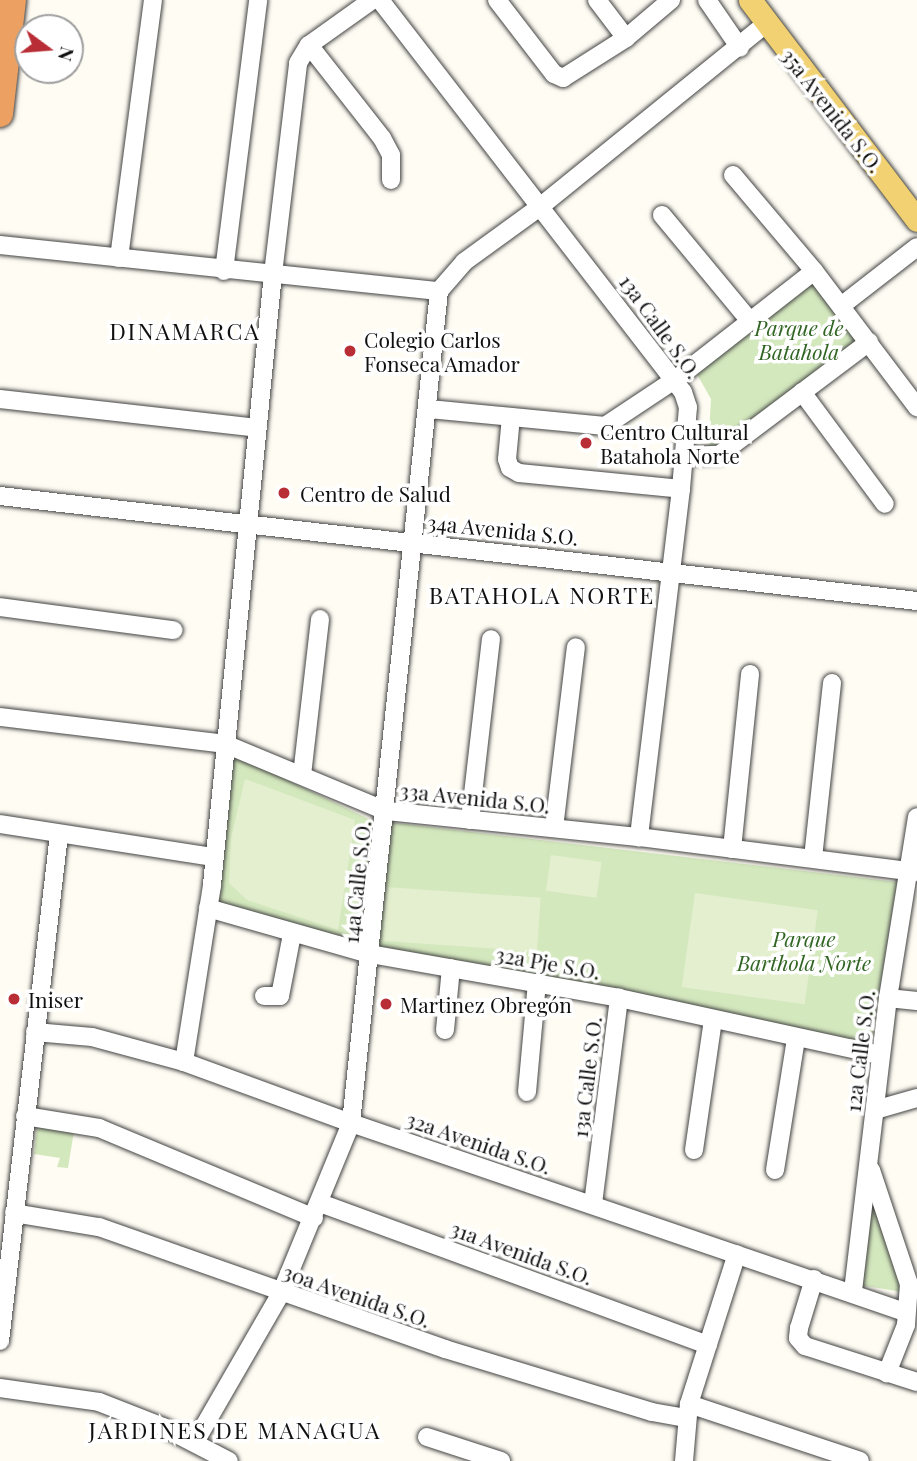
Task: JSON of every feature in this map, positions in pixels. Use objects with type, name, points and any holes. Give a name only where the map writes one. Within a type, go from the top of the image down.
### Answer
[{"type":"highway","points":[[0,114],[13,0]]},
{"type":"main road","name":"35a Avenida S.O.","points":[[750,0],[917,220]]},
{"type":"street","points":[[119,258],[153,0]]},
{"type":"street","points":[[224,271],[258,0]]},
{"type":"street","points":[[184,1062],[214,857],[272,274],[298,63],[309,45],[372,0]]},
{"type":"street","name":"13a Calle S.O.","points":[[380,0],[677,379],[688,407],[673,571],[639,836]]},
{"type":"street","points":[[497,0],[554,74],[563,78],[626,38],[671,0]]},
{"type":"street","points":[[597,0],[626,38]]},
{"type":"street","points":[[707,0],[740,48]]},
{"type":"street","points":[[0,245],[224,271],[439,291],[464,262],[541,206],[740,48],[767,23]]},
{"type":"street","points":[[309,45],[382,138],[391,155],[391,180]]},
{"type":"street","points":[[733,175],[814,271],[917,407]]},
{"type":"street","points":[[662,215],[750,321]]},
{"type":"street","points":[[841,306],[917,247]]},
{"type":"street","points":[[429,409],[606,426],[677,379],[814,271]]},
{"type":"street","name":"14a Calle S.O.","points":[[195,1442],[281,1293],[351,1123],[416,542],[439,291]]},
{"type":"street","points":[[684,456],[719,456],[869,342]]},
{"type":"street","points":[[802,393],[885,504]]},
{"type":"street","points":[[0,399],[257,428]]},
{"type":"street","points":[[511,417],[507,459],[510,468],[519,473],[681,489]]},
{"type":"street","name":"34a Avenida S.O.","points":[[0,496],[917,601]]},
{"type":"street","points":[[0,607],[173,630]]},
{"type":"street","points":[[302,775],[320,619]]},
{"type":"street","points":[[470,820],[491,639]]},
{"type":"street","points":[[554,828],[576,647]]},
{"type":"street","points":[[732,849],[750,674]]},
{"type":"street","points":[[813,858],[832,683]]},
{"type":"street","name":"33a Avenida S.O.","points":[[0,717],[225,744],[386,811],[639,836],[912,870]]},
{"type":"street","name":"12a Calle S.O.","points":[[853,1292],[888,998],[912,870],[917,817]]},
{"type":"street","points":[[0,824],[214,857]]},
{"type":"street","points":[[0,1341],[59,834]]},
{"type":"street","name":"32a Pje S.O.","points":[[208,908],[370,954],[618,998],[796,1039],[881,1055]]},
{"type":"street","points":[[264,996],[280,996],[292,934]]},
{"type":"street","points":[[445,1030],[451,968]]},
{"type":"street","points":[[527,1092],[537,984]]},
{"type":"street","name":"13a Calle S.O.","points":[[593,1205],[618,998]]},
{"type":"street","points":[[888,998],[917,1001]]},
{"type":"street","points":[[694,1150],[713,1019]]},
{"type":"street","name":"32a Avenida S.O.","points":[[35,1032],[92,1037],[184,1062],[351,1123],[853,1292],[905,1312]]},
{"type":"street","points":[[775,1170],[796,1039]]},
{"type":"street","points":[[875,1110],[917,1098]]},
{"type":"street","name":"31a Avenida S.O.","points":[[25,1116],[99,1128],[317,1210],[708,1345]]},
{"type":"street","points":[[869,1166],[907,1273],[906,1325],[887,1373]]},
{"type":"street","name":"30a Avenida S.O.","points":[[14,1213],[99,1227],[458,1353],[652,1412],[688,1411],[860,1461]]},
{"type":"street","points":[[684,1461],[688,1411],[737,1254]]},
{"type":"street","points":[[814,1279],[798,1338],[805,1346],[917,1382]]},
{"type":"street","points":[[0,1388],[99,1402],[195,1442],[229,1461]]},
{"type":"street","points":[[427,1437],[501,1461]]},
{"type":"green space","name":"Parque de Batahola","points":[[814,271],[869,342],[719,455],[708,450],[711,399],[693,367]]},
{"type":"green space","name":"Parque Barthola Norte","points":[[233,754],[371,820],[897,882],[871,1045],[629,991],[343,941],[217,905]]},
{"type":"green space","points":[[245,779],[355,820],[338,930],[247,900],[229,883],[231,838]]},
{"type":"green space","points":[[551,855],[602,862],[596,898],[546,891]]},
{"type":"green space","points":[[386,887],[541,898],[537,952],[382,941]]},
{"type":"green space","points":[[695,893],[818,910],[805,1004],[682,987]]},
{"type":"green space","points":[[37,1127],[74,1131],[68,1168],[57,1167],[60,1158],[34,1154]]},
{"type":"green space","points":[[871,1194],[903,1292],[859,1285]]},
{"type":"place","name":"Colegio Carlos Fonseca Amador","points":[[350,351]]},
{"type":"place","name":"Centro Cultural Batahola Norte","points":[[586,443]]},
{"type":"place","name":"Centro de Salud","points":[[284,493]]},
{"type":"place","name":"Iniser","points":[[14,999]]},
{"type":"place","name":"Martinez Obregón","points":[[386,1004]]},
{"type":"district","name":"DINAMARCA","points":[[185,331]]},
{"type":"district","name":"BATAHOLA NORTE","points":[[542,595]]},
{"type":"district","name":"JARDINES DE MANAGUA","points":[[235,1430]]}]
